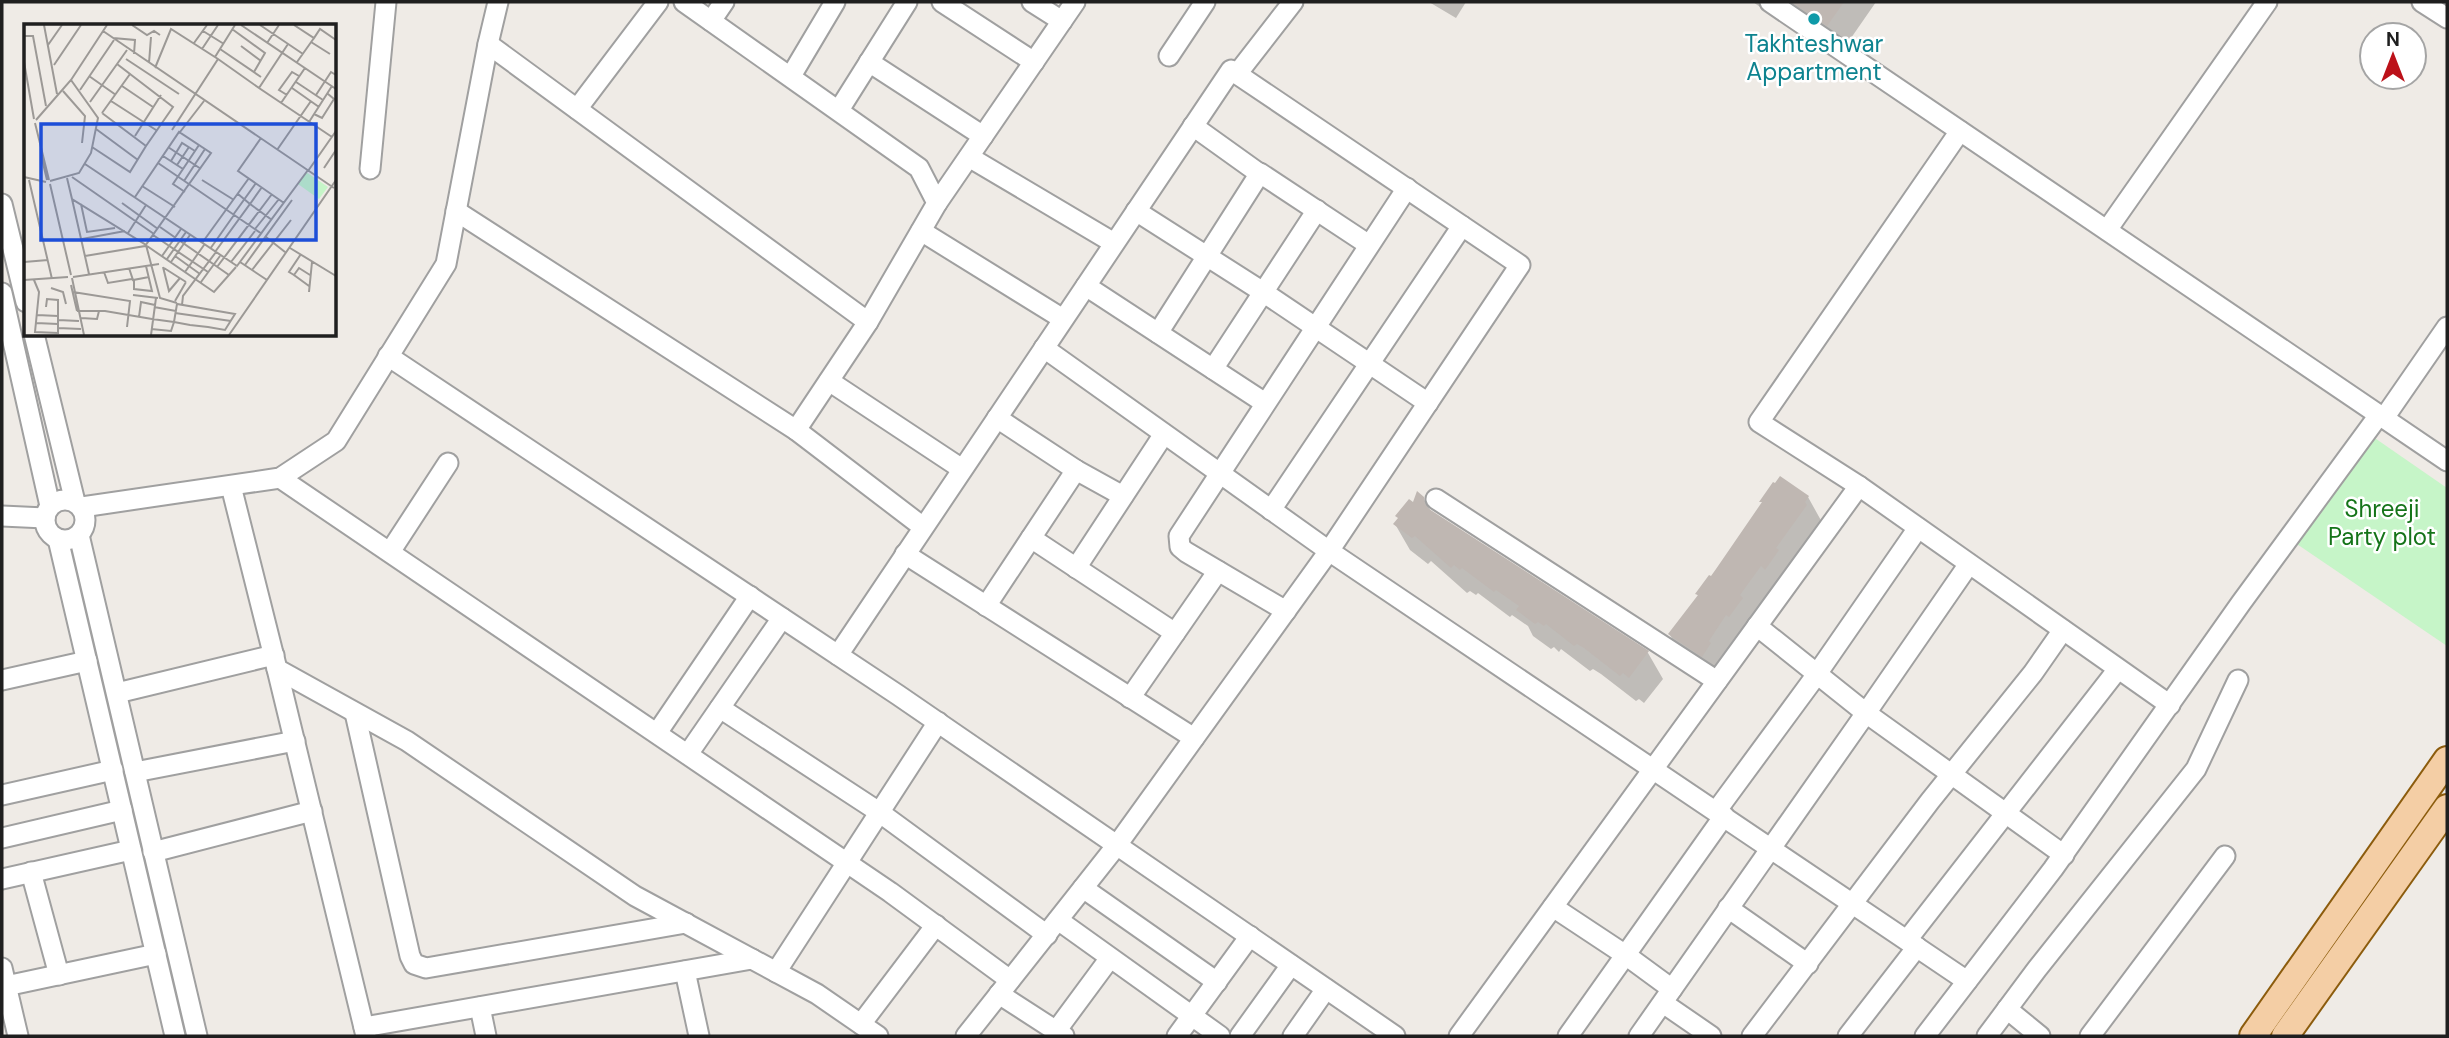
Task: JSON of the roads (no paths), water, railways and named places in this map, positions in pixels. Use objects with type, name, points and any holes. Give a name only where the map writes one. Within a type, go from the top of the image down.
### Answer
[{"type":"main road","points":[[2253,1036],[2447,760]]},
{"type":"main road","points":[[2285,1036],[2447,808]]},
{"type":"street","points":[[370,169],[386,2]]},
{"type":"street","points":[[2,516],[48,512],[58,500],[67,499],[79,504],[280,478],[336,441],[446,264],[498,2]]},
{"type":"street","points":[[577,109],[658,2]]},
{"type":"street","points":[[684,2],[919,168],[937,202]]},
{"type":"street","points":[[711,21],[724,2]]},
{"type":"street","points":[[791,76],[835,2]]},
{"type":"street","points":[[839,110],[907,2]]},
{"type":"street","points":[[942,2],[1034,62]]},
{"type":"street","points":[[1031,2],[1062,21]]},
{"type":"street","points":[[796,430],[868,322],[937,202],[1075,2]]},
{"type":"street","points":[[1169,57],[1205,2]]},
{"type":"street","points":[[1237,74],[1293,2]]},
{"type":"street","points":[[1770,2],[2447,461]]},
{"type":"street","points":[[2107,230],[2267,2]]},
{"type":"street","points":[[2423,2],[2447,18]]},
{"type":"street","points":[[488,44],[868,322]]},
{"type":"street","points":[[869,62],[983,135]]},
{"type":"street","points":[[838,655],[1231,70],[1520,265],[1286,611],[1117,845],[966,1036]]},
{"type":"street","points":[[1193,126],[1260,174],[1369,245]]},
{"type":"street","points":[[1960,131],[1759,422],[1859,486],[2169,705]]},
{"type":"street","points":[[969,157],[1114,243]]},
{"type":"street","points":[[1158,333],[1260,174]]},
{"type":"street","points":[[1286,611],[1186,552],[1180,547],[1179,536],[1407,188]]},
{"type":"street","points":[[2,204],[24,294]]},
{"type":"street","points":[[1213,369],[1317,210]]},
{"type":"street","points":[[456,211],[796,430],[923,527]]},
{"type":"street","points":[[1136,211],[1428,403]]},
{"type":"street","points":[[1271,510],[1462,226]]},
{"type":"street","points":[[921,230],[1063,319]]},
{"type":"street","points":[[1086,286],[1265,403]]},
{"type":"street","points":[[2,293],[48,512],[46,527],[58,539],[73,539],[79,535],[86,522],[35,336]]},
{"type":"street","points":[[1925,1036],[2064,855],[2169,705],[2447,327]]},
{"type":"street","points":[[1044,348],[1329,551],[1967,981]]},
{"type":"street","points":[[388,356],[938,722],[1395,1036]]},
{"type":"street","points":[[829,381],[962,469]]},
{"type":"street","points":[[997,418],[1076,470],[1123,496]]},
{"type":"street","points":[[1076,568],[1164,434]]},
{"type":"street","points":[[390,552],[448,463]]},
{"type":"street","points":[[986,606],[1076,470]]},
{"type":"street","points":[[280,478],[936,925],[1060,1034],[1110,958]]},
{"type":"street","points":[[231,486],[365,1032],[480,1007],[752,959]]},
{"type":"street","points":[[1459,1036],[1859,486]]},
{"type":"street","points":[[1436,499],[1717,681]]},
{"type":"street","points":[[1568,1036],[1627,956],[1721,813],[1918,528]]},
{"type":"street","points":[[79,535],[197,1036]]},
{"type":"street","points":[[1031,538],[1175,633]]},
{"type":"street","points":[[58,539],[156,954],[169,1035]]},
{"type":"street","points":[[905,554],[1194,738]]},
{"type":"street","points":[[1639,1036],[1969,564]]},
{"type":"street","points":[[1130,698],[1218,571]]},
{"type":"street","points":[[657,733],[750,596]]},
{"type":"street","points":[[688,754],[782,618]]},
{"type":"street","points":[[1757,626],[1866,713],[2064,855]]},
{"type":"street","points":[[1752,1036],[1951,774],[2033,673],[2063,630]]},
{"type":"street","points":[[2,680],[87,661]]},
{"type":"street","points":[[117,693],[275,662],[355,713],[407,741],[635,896],[817,994],[878,1036]]},
{"type":"street","points":[[1848,1036],[1912,944],[2118,669]]},
{"type":"street","points":[[1987,1036],[2196,769],[2238,680]]},
{"type":"street","points":[[720,708],[1052,927],[1110,958],[1220,1036]]},
{"type":"street","points":[[355,713],[414,964],[426,968],[686,923]]},
{"type":"street","points":[[776,971],[938,722]]},
{"type":"street","points":[[135,772],[295,741]]},
{"type":"street","points":[[2,795],[113,770]]},
{"type":"street","points":[[2,838],[122,810]]},
{"type":"street","points":[[153,852],[312,811]]},
{"type":"street","points":[[2,878],[131,850]]},
{"type":"street","points":[[2090,1036],[2225,856]]},
{"type":"street","points":[[31,872],[60,975]]},
{"type":"street","points":[[1083,888],[1217,982]]},
{"type":"street","points":[[1553,907],[1627,956],[1711,1036]]},
{"type":"street","points":[[1728,908],[1808,964]]},
{"type":"street","points":[[861,1024],[936,925]]},
{"type":"street","points":[[1177,1036],[1250,936]]},
{"type":"street","points":[[18,1036],[4,977],[60,975],[156,954]]},
{"type":"street","points":[[1240,1036],[1291,965]]},
{"type":"street","points":[[685,971],[699,1036]]},
{"type":"street","points":[[1295,1036],[1326,989]]},
{"type":"street","points":[[480,1007],[486,1036]]},
{"type":"street","points":[[2007,1009],[2039,1036]]},
{"type":"place","name":"Takhteshwar Appartment","points":[[1814,19]]},
{"type":"park label","name":"Shreeji Party plot","points":[[2382,523]]}]
